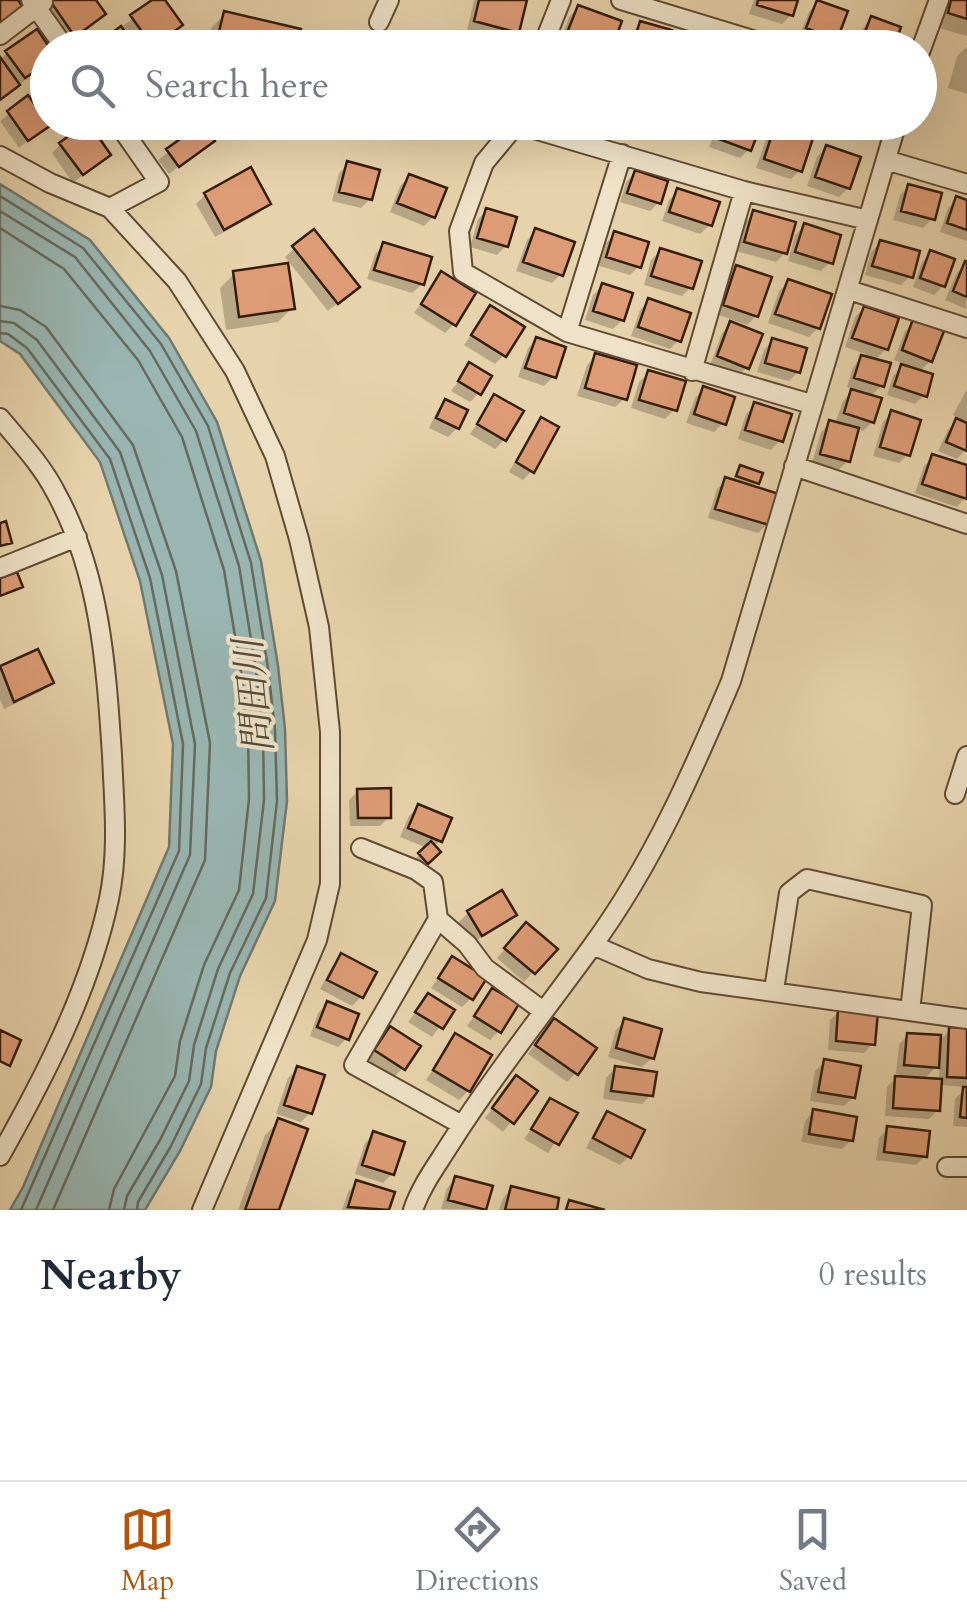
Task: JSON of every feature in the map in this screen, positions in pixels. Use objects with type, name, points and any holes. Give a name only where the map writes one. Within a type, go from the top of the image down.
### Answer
[{"type":"street","points":[[379,22],[389,0]]},
{"type":"street","points":[[549,30],[561,0]]},
{"type":"street","points":[[621,0],[720,30]]},
{"type":"street","points":[[928,30],[939,0]]},
{"type":"street","points":[[0,35],[38,2],[54,30]]},
{"type":"street","points":[[110,208],[159,182],[130,140]]},
{"type":"street","points":[[503,140],[484,164],[459,231],[463,272],[567,332],[812,404]]},
{"type":"street","points":[[575,140],[744,191],[868,220]]},
{"type":"street","points":[[413,1210],[418,1195],[462,1125],[593,945],[657,842],[731,682],[892,140]]},
{"type":"street","points":[[567,332],[622,154]]},
{"type":"street","points":[[0,156],[50,183],[110,208],[176,281],[235,371],[275,456],[300,539],[320,627],[330,732],[330,884],[318,940],[202,1210]]},
{"type":"street","points":[[886,160],[967,184]]},
{"type":"street","points":[[692,371],[744,191]]},
{"type":"street","points":[[849,290],[967,328]]},
{"type":"street","points":[[0,418],[54,489],[77,538],[97,610],[106,662],[114,863],[91,960],[48,1068],[0,1156]]},
{"type":"street","points":[[794,466],[967,524]]},
{"type":"street","points":[[0,568],[77,538]]},
{"type":"street","points":[[955,794],[967,756]]},
{"type":"street","points":[[360,848],[416,870],[433,882],[438,919],[354,1065],[462,1125]]},
{"type":"street","points":[[774,990],[789,893],[807,879],[922,905],[910,1011]]},
{"type":"street","points":[[438,919],[467,944],[485,968],[543,1011]]},
{"type":"street","points":[[593,945],[648,969],[702,982],[967,1019]]},
{"type":"street","points":[[947,1167],[967,1168]]},
{"type":"water","name":"問田川","points":[[0,184],[90,240],[169,338],[217,422],[261,561],[278,666],[287,801],[275,901],[240,976],[216,1051],[211,1087],[145,1210],[10,1210],[169,847],[173,744],[140,581],[100,462],[20,354],[0,341]]},
{"type":"building","points":[[0,0],[18,0],[23,7],[0,24]]},
{"type":"building","points":[[96,0],[106,14],[84,30],[70,30],[51,2]]},
{"type":"building","points":[[152,0],[165,0],[183,25],[176,30],[141,30],[130,15]]},
{"type":"building","points":[[479,0],[527,0],[520,30],[474,21]]},
{"type":"building","points":[[758,0],[798,0],[793,16],[757,5]]},
{"type":"building","points":[[817,0],[848,11],[841,30],[806,28]]},
{"type":"building","points":[[951,0],[967,0],[967,19],[948,13]]},
{"type":"building","points":[[578,5],[622,21],[619,30],[568,30]]},
{"type":"building","points":[[224,11],[301,29],[301,30],[219,30]]},
{"type":"building","points":[[871,16],[901,27],[900,30],[866,30]]},
{"type":"building","points":[[640,21],[672,30],[637,30]]},
{"type":"building","points":[[30,34],[30,75],[25,78],[5,51]]},
{"type":"building","points":[[0,57],[20,85],[0,100]]},
{"type":"building","points":[[28,95],[30,140],[28,141],[7,111]]},
{"type":"building","points":[[101,140],[111,155],[83,175],[59,143]]},
{"type":"building","points":[[179,140],[215,141],[179,167],[166,149]]},
{"type":"building","points":[[721,140],[755,140],[751,151]]},
{"type":"building","points":[[770,140],[812,140],[802,172],[764,159]]},
{"type":"building","points":[[826,145],[861,157],[850,189],[815,177]]},
{"type":"building","points":[[347,161],[380,170],[372,200],[339,192]]},
{"type":"building","points":[[251,167],[271,204],[224,230],[204,193]]},
{"type":"building","points":[[635,170],[668,181],[661,204],[627,193]]},
{"type":"building","points":[[409,174],[447,188],[435,218],[397,203]]},
{"type":"building","points":[[908,184],[942,193],[935,220],[901,211]]},
{"type":"building","points":[[677,188],[720,202],[712,226],[669,212]]},
{"type":"building","points":[[956,196],[967,200],[967,230],[947,223]]},
{"type":"building","points":[[486,208],[517,217],[508,247],[477,238]]},
{"type":"building","points":[[753,210],[796,222],[787,254],[744,242]]},
{"type":"building","points":[[804,223],[841,235],[833,264],[795,252]]},
{"type":"building","points":[[535,228],[575,242],[563,276],[523,262]]},
{"type":"building","points":[[314,229],[360,287],[338,304],[292,246]]},
{"type":"building","points":[[614,231],[649,242],[641,268],[606,257]]},
{"type":"building","points":[[880,240],[920,251],[913,278],[872,266]]},
{"type":"building","points":[[383,242],[432,257],[424,285],[374,270]]},
{"type":"building","points":[[660,248],[702,261],[693,289],[651,276]]},
{"type":"building","points":[[930,250],[955,259],[945,287],[920,278]]},
{"type":"building","points":[[967,262],[967,297],[953,291]]},
{"type":"building","points":[[288,263],[295,309],[239,317],[233,271]]},
{"type":"building","points":[[736,265],[772,277],[758,317],[723,305]]},
{"type":"building","points":[[441,271],[476,293],[456,326],[421,304]]},
{"type":"building","points":[[788,279],[832,294],[820,329],[775,314]]},
{"type":"building","points":[[602,283],[633,293],[624,321],[593,311]]},
{"type":"building","points":[[648,298],[691,313],[681,342],[638,327]]},
{"type":"building","points":[[490,305],[525,327],[506,357],[471,335]]},
{"type":"building","points":[[864,306],[899,318],[888,350],[852,338]]},
{"type":"building","points":[[913,319],[944,331],[932,362],[902,350]]},
{"type":"building","points":[[730,321],[763,334],[749,369],[717,356]]},
{"type":"building","points":[[536,337],[566,347],[556,378],[525,368]]},
{"type":"building","points":[[772,338],[807,348],[800,373],[765,363]]},
{"type":"building","points":[[595,353],[637,365],[627,400],[585,388]]},
{"type":"building","points":[[861,355],[891,363],[884,387],[854,378]]},
{"type":"building","points":[[469,362],[492,376],[481,395],[458,381]]},
{"type":"building","points":[[901,364],[933,374],[927,397],[894,386]]},
{"type":"building","points":[[648,370],[686,381],[677,411],[639,400]]},
{"type":"building","points":[[703,386],[735,397],[726,425],[694,414]]},
{"type":"building","points":[[851,389],[882,398],[874,423],[844,413]]},
{"type":"building","points":[[494,394],[524,411],[506,441],[477,424]]},
{"type":"building","points":[[445,399],[468,410],[459,429],[436,418]]},
{"type":"building","points":[[754,402],[792,414],[783,442],[745,430]]},
{"type":"building","points":[[891,410],[921,420],[910,456],[880,447]]},
{"type":"building","points":[[541,417],[559,427],[534,473],[516,462]]},
{"type":"building","points":[[956,418],[967,423],[967,451],[946,442]]},
{"type":"building","points":[[829,420],[859,428],[850,462],[820,454]]},
{"type":"building","points":[[932,454],[967,465],[967,499],[922,484]]},
{"type":"building","points":[[740,465],[763,473],[759,484],[736,476]]},
{"type":"building","points":[[725,477],[779,494],[769,525],[715,509]]},
{"type":"building","points":[[6,521],[12,543],[0,546],[0,523]]},
{"type":"building","points":[[17,572],[23,587],[0,596],[0,578]]},
{"type":"building","points":[[38,649],[54,683],[14,702],[0,666]]},
{"type":"building","points":[[391,788],[391,818],[358,818],[357,789]]},
{"type":"building","points":[[418,804],[452,818],[442,842],[408,828]]},
{"type":"building","points":[[431,841],[441,852],[428,864],[418,853]]},
{"type":"building","points":[[502,890],[517,915],[482,936],[467,911]]},
{"type":"building","points":[[526,922],[558,949],[535,974],[504,948]]},
{"type":"building","points":[[341,953],[377,972],[363,998],[327,980]]},
{"type":"building","points":[[452,956],[487,978],[473,1000],[438,978]]},
{"type":"building","points":[[492,988],[519,1004],[501,1033],[474,1016]]},
{"type":"building","points":[[428,993],[455,1010],[443,1029],[415,1012]]},
{"type":"building","points":[[327,1001],[359,1014],[349,1040],[317,1027]]},
{"type":"building","points":[[838,1009],[878,1012],[875,1045],[836,1041]]},
{"type":"building","points":[[554,1018],[597,1048],[578,1075],[535,1045]]},
{"type":"building","points":[[624,1018],[662,1029],[654,1059],[616,1048]]},
{"type":"building","points":[[390,1026],[421,1046],[405,1070],[374,1050]]},
{"type":"building","points":[[949,1027],[967,1028],[967,1078],[947,1077]]},
{"type":"building","points":[[0,1030],[21,1040],[10,1066],[0,1061]]},
{"type":"building","points":[[455,1033],[492,1055],[470,1092],[433,1070]]},
{"type":"building","points":[[907,1033],[941,1035],[939,1068],[904,1065]]},
{"type":"building","points":[[824,1059],[861,1066],[855,1098],[818,1092]]},
{"type":"building","points":[[297,1066],[325,1075],[312,1114],[284,1105]]},
{"type":"building","points":[[615,1066],[657,1072],[653,1096],[611,1091]]},
{"type":"building","points":[[516,1075],[538,1091],[514,1124],[492,1108]]},
{"type":"building","points":[[895,1076],[942,1079],[940,1111],[893,1108]]},
{"type":"building","points":[[963,1087],[967,1087],[967,1118],[960,1117]]},
{"type":"building","points":[[550,1098],[578,1113],[559,1145],[531,1129]]},
{"type":"building","points":[[813,1109],[857,1117],[853,1141],[809,1134]]},
{"type":"building","points":[[607,1111],[645,1130],[631,1158],[593,1138]]},
{"type":"building","points":[[278,1118],[308,1129],[279,1210],[245,1210]]},
{"type":"building","points":[[887,1126],[930,1131],[927,1157],[884,1152]]},
{"type":"building","points":[[373,1131],[405,1142],[394,1175],[362,1165]]},
{"type":"building","points":[[455,1176],[493,1186],[486,1210],[448,1200]]},
{"type":"building","points":[[356,1180],[395,1192],[389,1210],[348,1207]]},
{"type":"building","points":[[511,1186],[559,1198],[557,1210],[505,1210]]},
{"type":"building","points":[[569,1200],[605,1210],[566,1210]]}]
